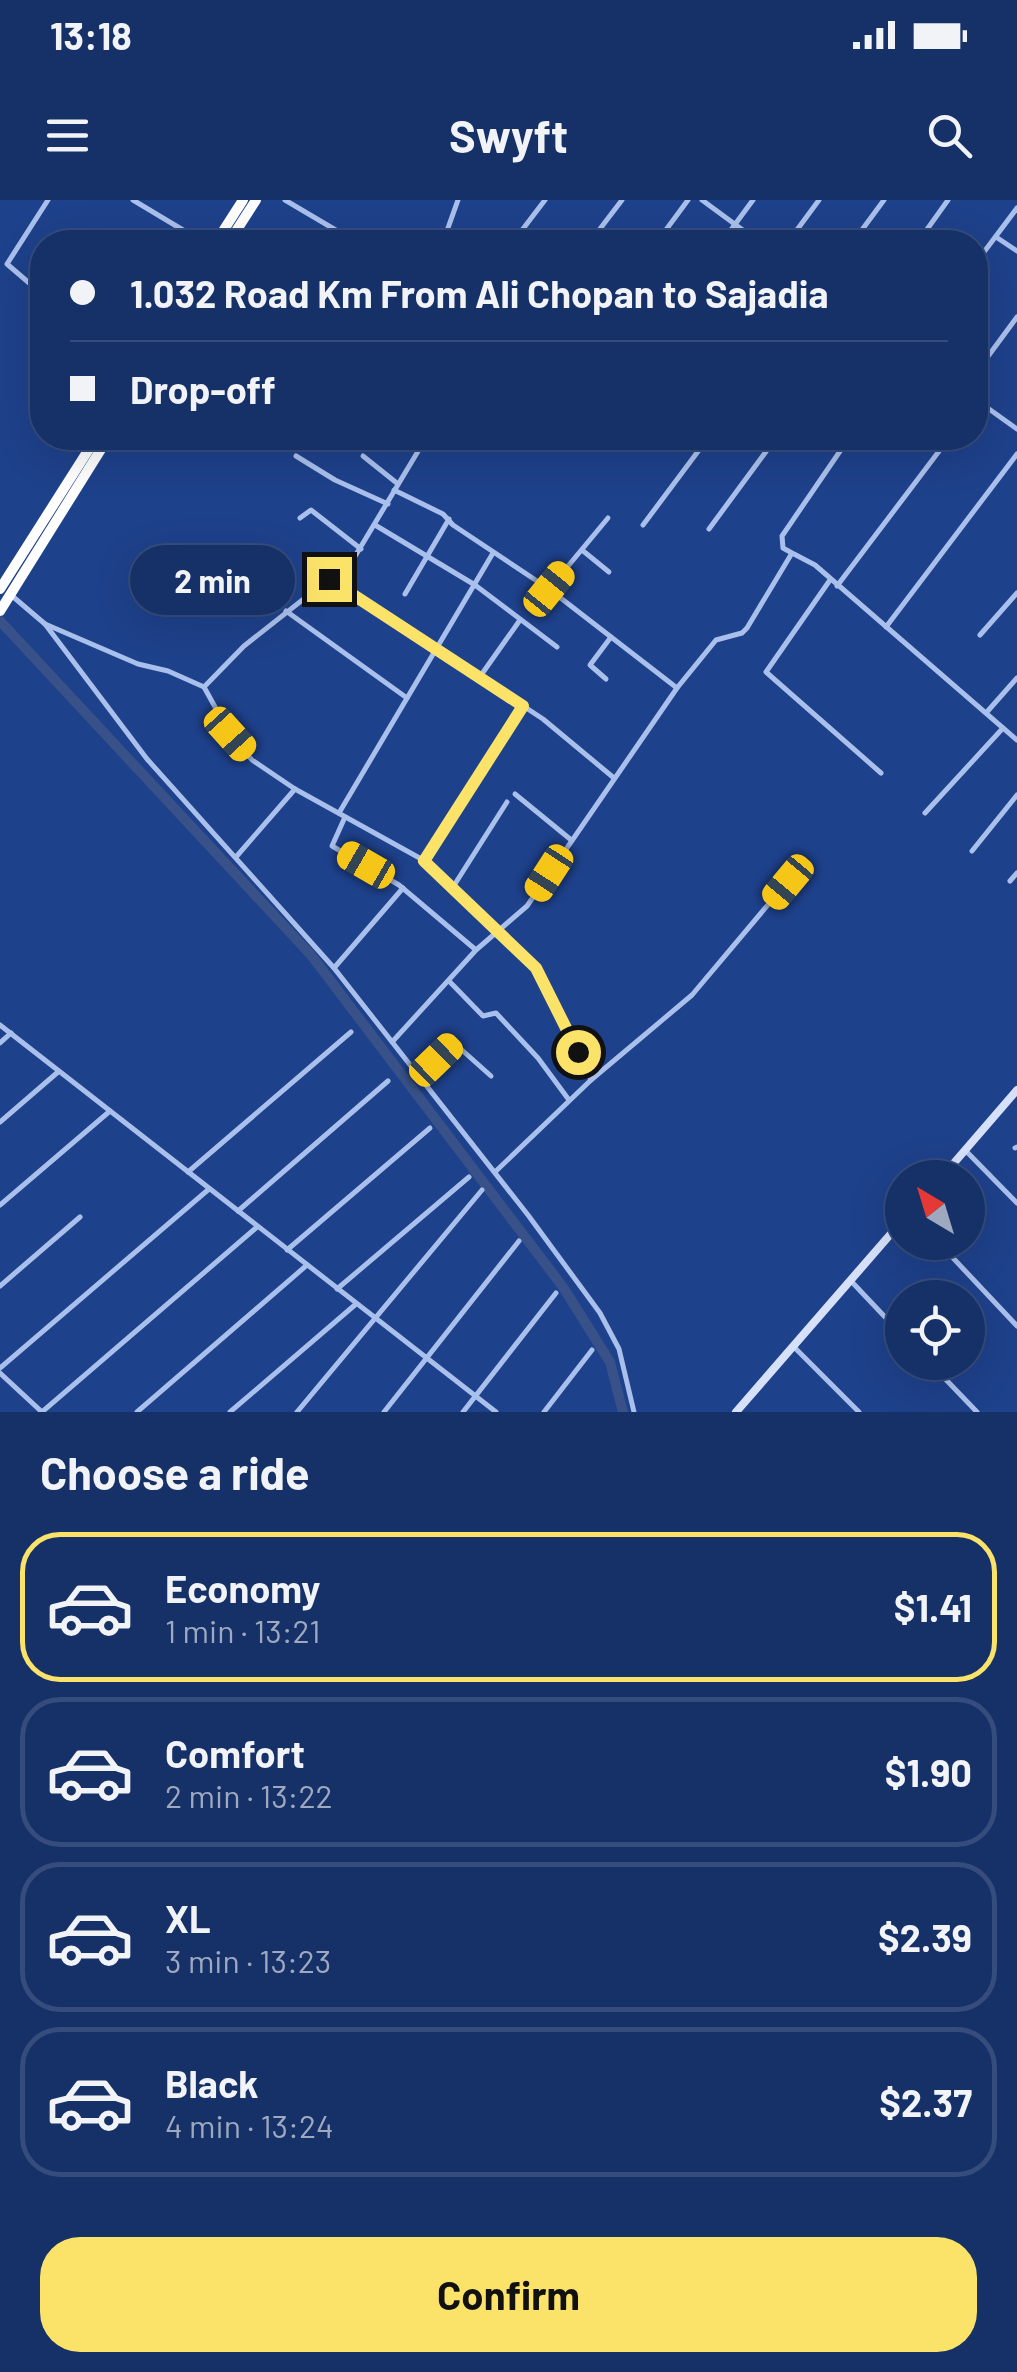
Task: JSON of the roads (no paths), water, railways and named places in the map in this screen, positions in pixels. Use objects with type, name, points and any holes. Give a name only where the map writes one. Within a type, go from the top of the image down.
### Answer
[{"type":"highway","points":[[224,230],[243,200]]},
{"type":"highway","points":[[237,230],[256,200]]},
{"type":"highway","points":[[0,611],[4,592],[89,450]]},
{"type":"highway","points":[[4,592],[100,450]]},
{"type":"street","points":[[30,284],[7,264],[48,200]]},
{"type":"street","points":[[133,200],[183,230]]},
{"type":"street","points":[[285,200],[336,230]]},
{"type":"street","points":[[447,230],[458,200]]},
{"type":"street","points":[[522,230],[545,200]]},
{"type":"street","points":[[599,230],[622,200]]},
{"type":"street","points":[[666,230],[688,200]]},
{"type":"street","points":[[702,200],[742,230]]},
{"type":"street","points":[[731,230],[754,200]]},
{"type":"street","points":[[797,230],[819,200]]},
{"type":"street","points":[[862,230],[884,200]]},
{"type":"street","points":[[927,230],[948,200]]},
{"type":"street","points":[[988,247],[1017,208]]},
{"type":"street","points":[[996,237],[1017,251]]},
{"type":"street","points":[[988,356],[1017,316]]},
{"type":"street","points":[[988,408],[1016,425]]},
{"type":"street","points":[[339,583],[419,450]]},
{"type":"street","points":[[642,525],[699,450]]},
{"type":"street","points":[[709,529],[767,450]]},
{"type":"street","points":[[840,450],[782,536],[783,548],[804,557],[1017,740]]},
{"type":"street","points":[[837,586],[941,450]]},
{"type":"street","points":[[885,628],[1017,454]]},
{"type":"street","points":[[296,456],[388,504]]},
{"type":"street","points":[[363,456],[396,487],[549,589],[677,688]]},
{"type":"street","points":[[300,518],[311,510],[361,549]]},
{"type":"street","points":[[549,589],[608,518]]},
{"type":"street","points":[[405,594],[448,519]]},
{"type":"street","points":[[375,525],[474,585],[557,647]]},
{"type":"street","points":[[582,550],[609,572]]},
{"type":"street","points":[[476,950],[403,888],[332,846],[342,815],[493,553]]},
{"type":"street","points":[[393,1041],[476,950],[527,906],[677,688],[716,640],[742,633],[792,554]]},
{"type":"street","points":[[204,688],[244,646],[328,579],[523,706],[614,778]]},
{"type":"street","points":[[830,580],[766,672],[881,772]]},
{"type":"street","points":[[4,592],[45,624],[204,688],[230,734],[252,760],[295,789],[424,861],[536,968],[592,1080]]},
{"type":"street","points":[[980,635],[1017,593]]},
{"type":"street","points":[[286,611],[407,698]]},
{"type":"street","points":[[479,678],[520,620]]},
{"type":"street","points":[[45,624],[147,759],[334,968],[393,1041],[600,1312],[618,1350],[634,1412]]},
{"type":"street","points":[[606,679],[590,665],[610,637]]},
{"type":"street","points":[[986,713],[1017,678]]},
{"type":"street","points":[[424,861],[523,706]]},
{"type":"street","points":[[925,813],[1003,728]]},
{"type":"street","points":[[236,857],[295,789]]},
{"type":"street","points":[[515,794],[570,840]]},
{"type":"street","points":[[972,850],[1017,794]]},
{"type":"street","points":[[453,887],[507,802]]},
{"type":"street","points":[[1010,880],[1017,872]]},
{"type":"street","points":[[495,1172],[592,1080],[692,996],[788,882]]},
{"type":"street","points":[[334,968],[403,888]]},
{"type":"street","points":[[449,981],[484,1016],[496,1012],[570,1101]]},
{"type":"street","points":[[0,1025],[496,1412]]},
{"type":"street","points":[[188,1172],[352,1032]]},
{"type":"street","points":[[0,1042],[11,1034]]},
{"type":"street","points":[[420,1075],[454,1044],[491,1076]]},
{"type":"street","points":[[0,1122],[59,1071]]},
{"type":"street","points":[[238,1212],[388,1081]]},
{"type":"street","points":[[956,1160],[1017,1090]]},
{"type":"street","points":[[0,1205],[110,1111]]},
{"type":"street","points":[[288,1250],[430,1128]]},
{"type":"street","points":[[965,1150],[1017,1203]]},
{"type":"street","points":[[337,1289],[469,1177]]},
{"type":"street","points":[[209,1188],[0,1371],[42,1412],[257,1226]]},
{"type":"street","points":[[298,1412],[482,1190]]},
{"type":"street","points":[[0,1286],[80,1217]]},
{"type":"street","points":[[384,1412],[519,1241]]},
{"type":"street","points":[[737,1412],[885,1242]]},
{"type":"street","points":[[955,1260],[1017,1326]]},
{"type":"street","points":[[137,1412],[307,1266]]},
{"type":"street","points":[[850,1282],[885,1318]]},
{"type":"street","points":[[464,1412],[556,1293]]},
{"type":"street","points":[[230,1412],[356,1304]]},
{"type":"street","points":[[794,1346],[859,1412]]},
{"type":"street","points":[[544,1412],[592,1350]]},
{"type":"street","points":[[946,1380],[977,1412]]},
{"type":"waterway","points":[[0,621],[311,955],[563,1287],[610,1362],[623,1412]]}]
